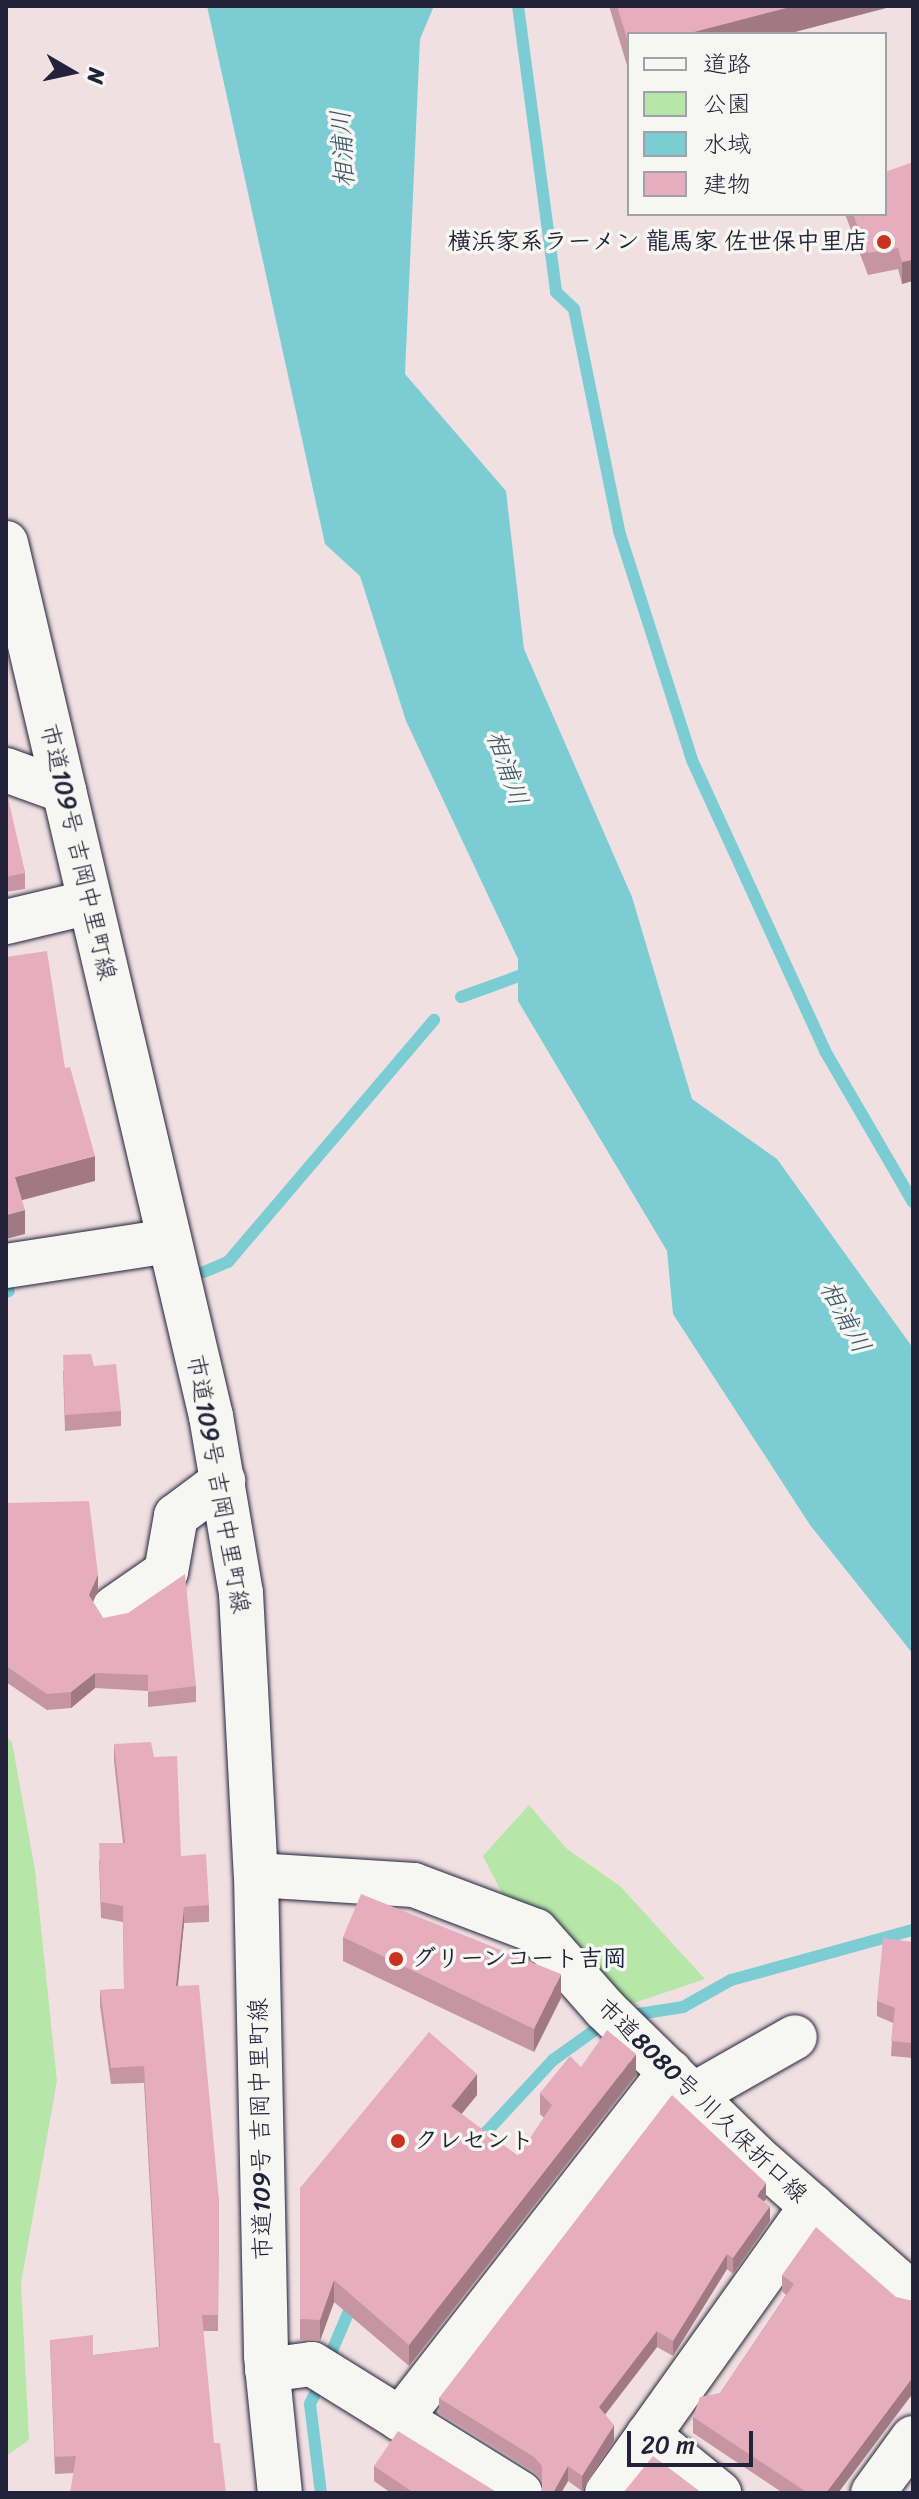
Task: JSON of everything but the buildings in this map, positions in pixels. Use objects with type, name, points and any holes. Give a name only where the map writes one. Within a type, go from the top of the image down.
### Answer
[{"type":"street","name":"市道109号 吉岡中里町線","points":[[6,543],[223,1481],[241,1593],[256,1875],[267,2370],[280,2493]]},
{"type":"street","points":[[6,770],[64,791]]},
{"type":"street","points":[[6,922],[90,902]]},
{"type":"street","points":[[6,1266],[169,1241]]},
{"type":"street","points":[[114,1608],[166,1572],[176,1516],[223,1481]]},
{"type":"street","name":"市道8080号 川久保折口線","points":[[256,1875],[414,1885],[536,1931],[681,2083],[812,2206],[913,2295]]},
{"type":"street","points":[[400,2419],[681,2083],[795,2037]]},
{"type":"street","points":[[607,2493],[812,2206]]},
{"type":"street","points":[[267,2370],[312,2364],[520,2493]]},
{"type":"street","points":[[648,2435],[719,2493]]},
{"type":"street","points":[[873,2493],[913,2438]]},
{"type":"green space","points":[[6,1737],[12,1742],[35,1870],[57,2081],[21,2283],[29,2440],[6,2456]]},
{"type":"green space","points":[[529,1805],[567,1849],[620,1886],[705,1979],[622,2007],[511,1911],[483,1856]]},
{"type":"water","name":"相浦川","points":[[207,6],[434,6],[420,39],[405,374],[506,491],[524,649],[632,897],[692,1099],[777,1159],[913,1348],[913,1654],[810,1525],[673,1314],[667,1251],[518,1001],[518,959],[406,721],[360,576],[325,544]]},
{"type":"waterway","points":[[518,6],[556,292],[574,309],[619,531],[692,760],[825,1051],[913,1202]]},
{"type":"waterway","points":[[461,997],[533,971]]},
{"type":"waterway","points":[[204,1272],[228,1262],[434,1020]]},
{"type":"waterway","points":[[632,2015],[683,2007],[731,1980],[913,1930]]},
{"type":"waterway","points":[[477,2142],[553,2060],[606,2022]]},
{"type":"waterway","points":[[329,2358],[354,2299]]},
{"type":"waterway","points":[[318,2388],[310,2404],[321,2493]]},
{"type":"place","name":"横浜家系ラーメン 龍馬家 佐世保中里店","points":[[884,242]]},
{"type":"place","name":"グリーンコート吉岡","points":[[396,1959]]},
{"type":"place","name":"クレセント","points":[[398,2141]]}]
